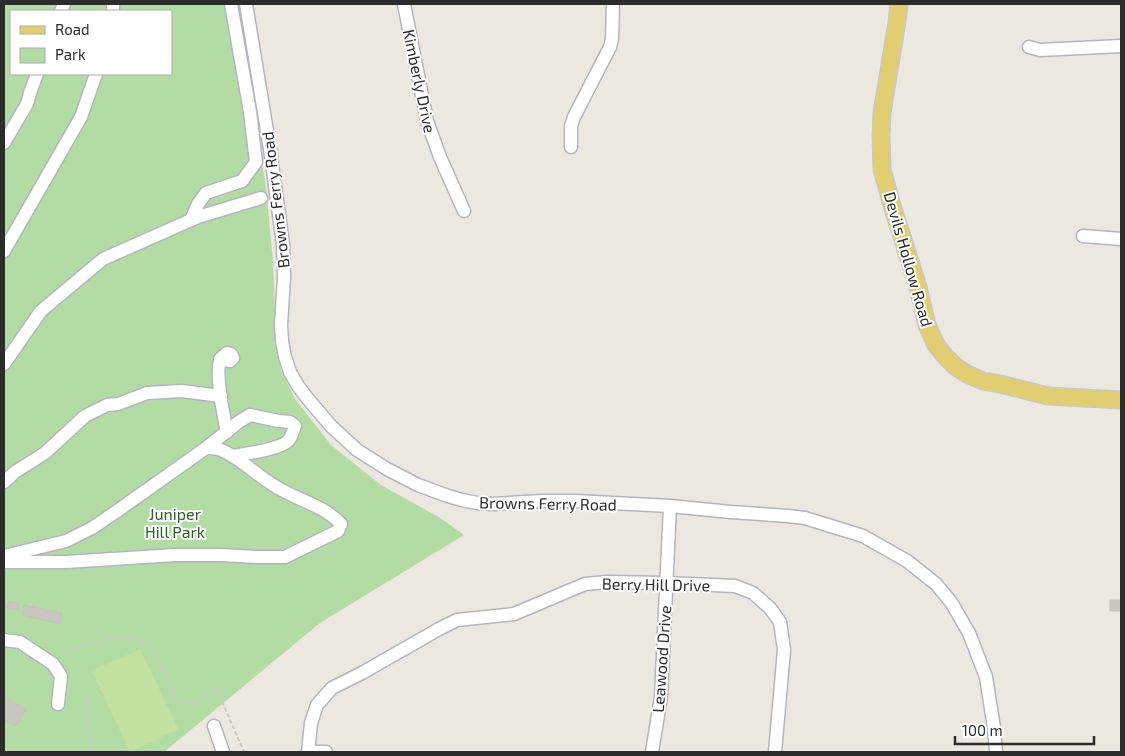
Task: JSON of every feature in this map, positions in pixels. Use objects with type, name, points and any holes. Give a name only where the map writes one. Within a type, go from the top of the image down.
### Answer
[{"type":"main road","name":"Devils Hollow Road","points":[[899,4],[882,113],[882,168],[918,287],[927,325],[936,345],[955,366],[983,381],[1048,396],[1121,400]]},
{"type":"street","points":[[192,220],[198,204],[206,193],[242,181],[256,162],[250,112],[231,4]]},
{"type":"street","name":"Browns Ferry Road","points":[[246,4],[284,244],[282,341],[285,357],[290,372],[298,386],[319,413],[344,438],[357,450],[386,469],[418,485],[448,496],[477,503],[575,501],[670,506],[806,518],[863,536],[907,561],[936,584],[951,602],[969,633],[986,678],[996,752]]},
{"type":"street","name":"Kimberly Drive","points":[[404,4],[427,121],[440,157],[464,211]]},
{"type":"street","points":[[570,147],[571,126],[574,117],[610,47],[612,38],[612,4]]},
{"type":"street","points":[[1035,48],[1121,46]]},
{"type":"street","points":[[4,143],[27,104],[37,75]]},
{"type":"street","points":[[4,251],[81,117],[96,75]]},
{"type":"street","points":[[4,364],[41,311],[103,259],[198,217],[261,198]]},
{"type":"street","points":[[1083,236],[1121,239]]},
{"type":"street","points":[[220,359],[221,396],[227,432]]},
{"type":"street","points":[[4,482],[15,472],[45,453],[85,416],[107,406],[148,393],[182,391],[221,396]]},
{"type":"street","points":[[4,556],[66,541],[92,528],[120,510],[250,415],[290,422],[295,426],[288,441],[272,448],[233,456]]},
{"type":"street","points":[[4,562],[66,562],[175,555],[285,557],[338,531],[341,524],[332,515],[282,491],[233,456],[219,449],[206,448]]},
{"type":"street","name":"Leawood Drive","points":[[652,752],[661,697],[670,506]]},
{"type":"street","name":"Berry Hill Drive","points":[[309,752],[311,723],[317,705],[332,688],[457,620],[514,614],[585,584],[607,582],[735,586],[753,593],[770,608],[780,622],[784,650],[774,752]]},
{"type":"street","points":[[4,640],[20,642],[53,664],[61,676],[58,704]]},
{"type":"street","points":[[214,726],[223,752]]},
{"type":"street","points":[[309,752],[326,752]]},
{"type":"path","points":[[55,655],[83,645],[129,636],[144,640],[151,645],[156,653],[180,703],[194,703],[217,690],[244,752]]},
{"type":"path","points":[[89,695],[86,718],[91,752]]},
{"type":"green space","name":"Juniper Hill Park","points":[[4,4],[235,4],[266,187],[273,262],[276,339],[281,370],[295,399],[331,445],[381,485],[442,519],[464,535],[320,623],[164,752],[4,752]]},
{"type":"green space","points":[[140,649],[178,729],[130,752],[92,671]]},
{"type":"building","points":[[1110,600],[1121,600],[1121,611],[1110,611]]},
{"type":"building","points":[[9,601],[19,603],[18,610],[7,608]]},
{"type":"building","points":[[24,605],[62,613],[60,624],[22,615]]},
{"type":"building","points":[[4,697],[26,709],[17,726],[4,720]]}]
